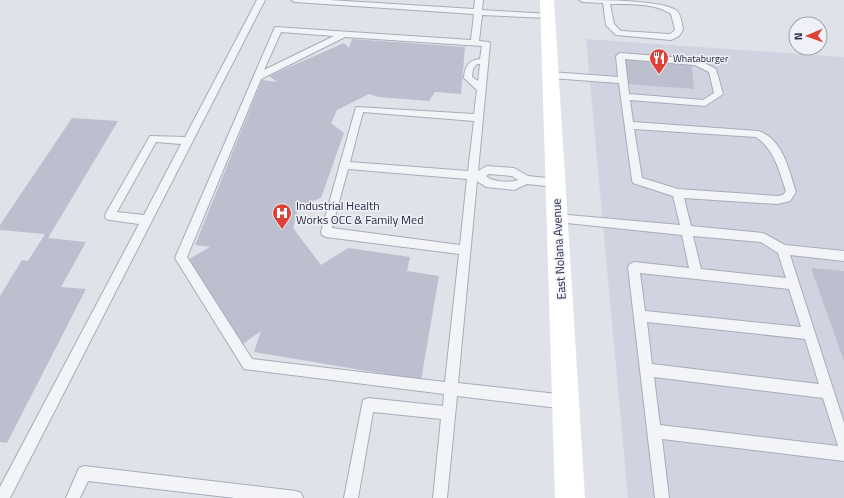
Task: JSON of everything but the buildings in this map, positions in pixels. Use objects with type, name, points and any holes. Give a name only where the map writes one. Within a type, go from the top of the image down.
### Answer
[{"type":"main road","name":"East Nolana Avenue","points":[[548,8],[570,498]]},
{"type":"lane","points":[[2,498],[261,0]]},
{"type":"lane","points":[[295,0],[478,12],[548,8]]},
{"type":"lane","points":[[455,10],[456,0]]},
{"type":"lane","points":[[475,44],[479,0]]},
{"type":"lane","points":[[583,0],[606,1],[668,7],[674,12],[679,30],[671,37],[619,32],[610,25],[606,1]]},
{"type":"lane","points":[[440,498],[448,413],[451,388],[465,250],[476,176],[479,118],[486,44],[278,29],[181,258],[248,365],[451,388],[566,402]]},
{"type":"lane","points":[[257,77],[344,34]]},
{"type":"lane","points":[[625,97],[704,103],[719,94],[713,71],[697,62],[620,56],[624,80],[625,97],[629,125],[637,180],[678,193],[777,200],[786,198],[791,192],[775,147],[768,139],[758,134],[629,125]]},
{"type":"lane","points":[[482,89],[468,78],[469,68],[474,62],[485,61]]},
{"type":"lane","points":[[551,75],[624,80]]},
{"type":"lane","points":[[465,250],[326,232],[359,109],[479,118]]},
{"type":"lane","points":[[147,220],[110,216],[153,138],[188,141]]},
{"type":"lane","points":[[344,165],[476,176],[486,183],[514,186],[526,180],[556,183]]},
{"type":"lane","points":[[678,193],[696,273]]},
{"type":"lane","points":[[557,218],[763,238],[784,250],[844,256]]},
{"type":"lane","points":[[784,250],[844,444]]},
{"type":"lane","points":[[662,498],[634,267],[794,284]]},
{"type":"lane","points":[[640,316],[809,334]]},
{"type":"lane","points":[[647,370],[828,392]]},
{"type":"lane","points":[[351,498],[368,405],[448,413]]},
{"type":"lane","points":[[654,431],[844,454]]},
{"type":"lane","points":[[73,498],[84,473],[296,498]]},
{"type":"shaded area","points":[[586,39],[788,53],[788,56],[844,57],[844,498],[628,498]]},
{"type":"place","name":"Whataburger","points":[[659,75]]},
{"type":"place","name":"Industrial Health Works OCC & Family Med","points":[[282,230]]}]
